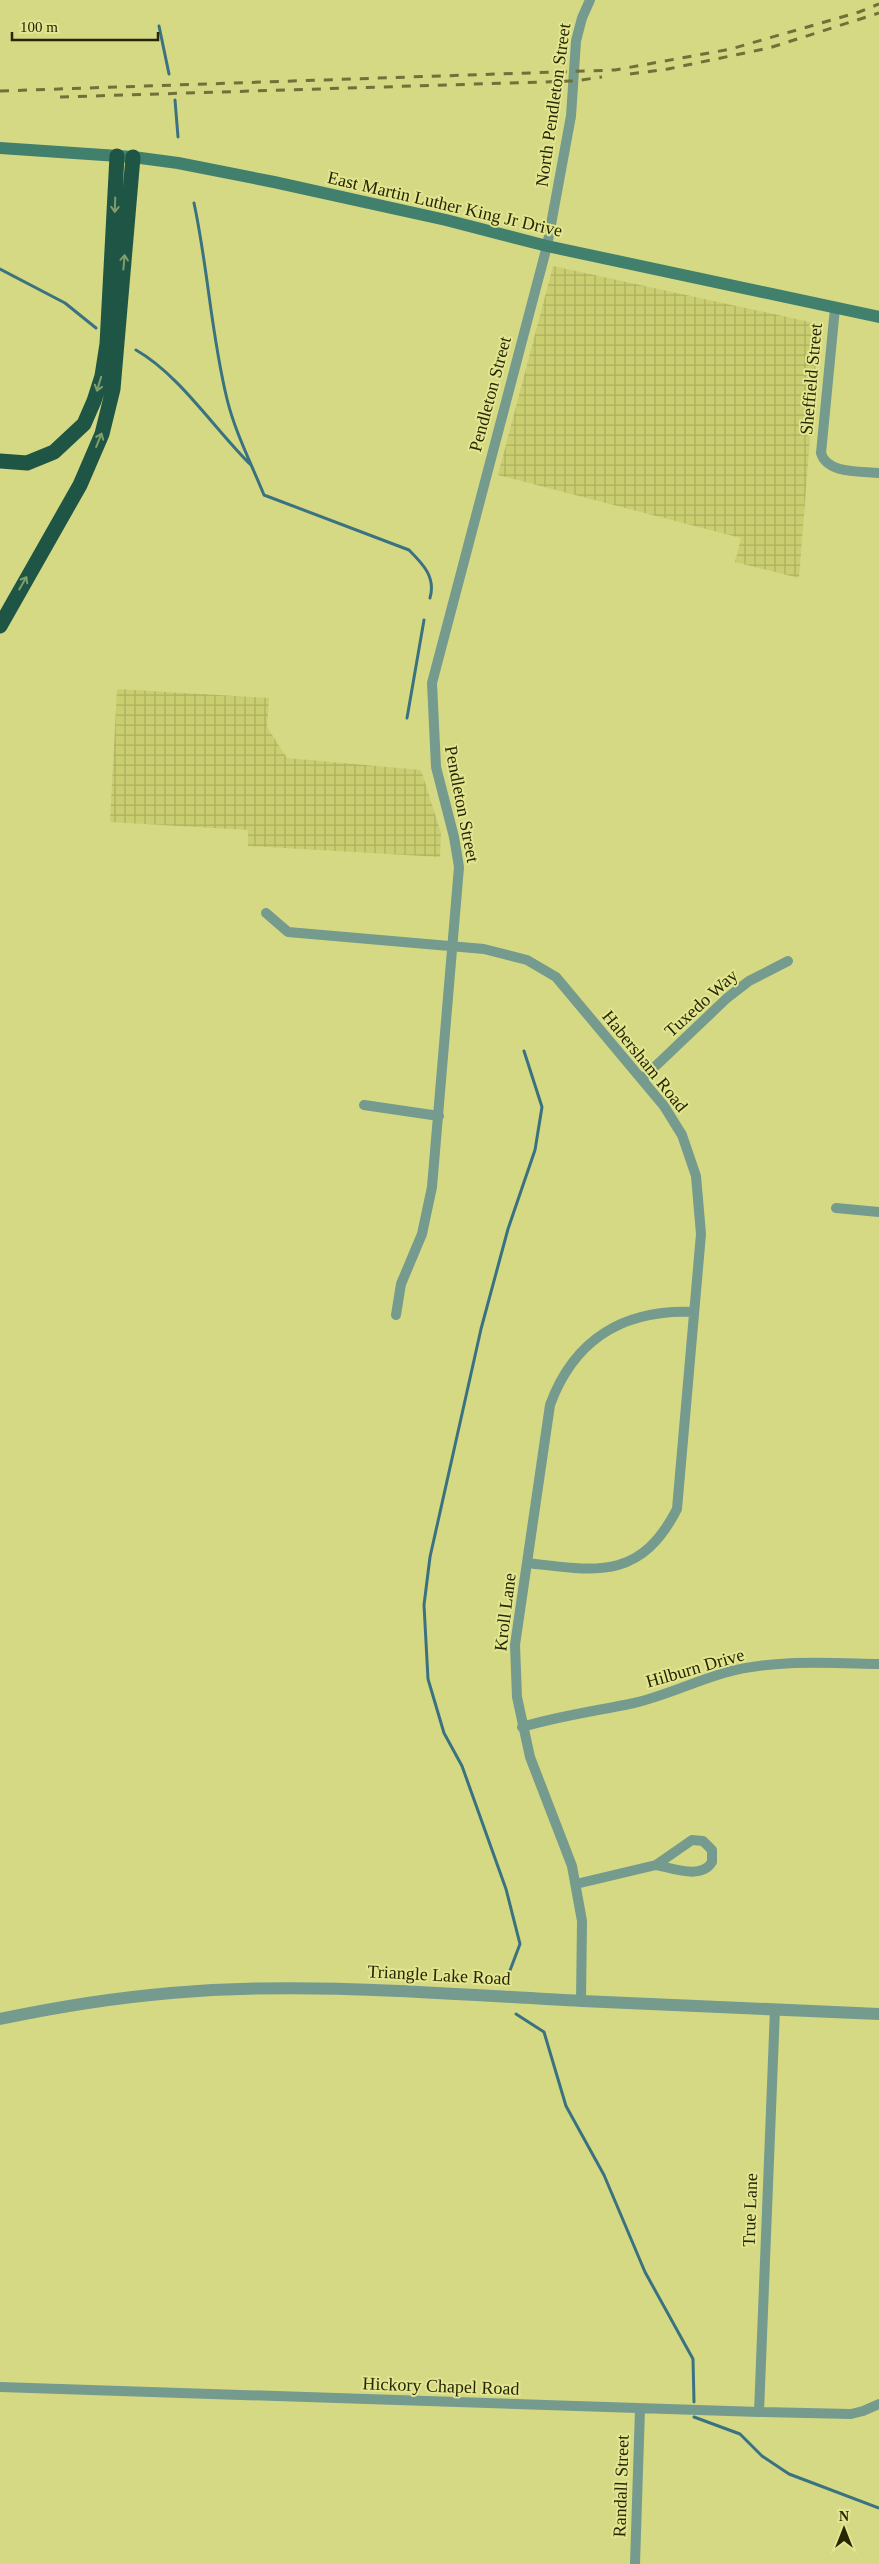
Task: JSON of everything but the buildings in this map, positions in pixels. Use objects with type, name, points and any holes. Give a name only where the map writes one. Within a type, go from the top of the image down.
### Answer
[{"type":"highway","points":[[0,461],[27,463],[54,452],[84,424],[94,400],[102,376],[107,337],[117,156]]},
{"type":"highway","points":[[0,626],[80,485],[102,434],[113,389],[133,158]]},
{"type":"main road","name":"East Martin Luther King Jr Drive","points":[[0,148],[117,156],[178,164],[274,182],[446,220],[547,246],[879,317]]},
{"type":"street","name":"North Pendleton Street","points":[[547,246],[571,116],[576,41],[582,18],[590,0]]},
{"type":"street","name":"Pendleton Street","points":[[396,1315],[401,1284],[422,1234],[432,1187],[454,946],[459,867],[454,837],[436,767],[432,684],[547,246]]},
{"type":"street","name":"Sheffield Street","points":[[835,308],[822,458],[831,466],[879,473]]},
{"type":"street","name":"Habersham Road","points":[[266,913],[288,932],[484,949],[527,960],[556,977],[664,1106],[682,1135],[696,1176],[701,1234],[677,1509],[667,1528],[645,1552],[612,1567],[590,1570],[527,1563]]},
{"type":"street","name":"Tuxedo Way","points":[[642,1079],[727,998],[749,981],[788,961]]},
{"type":"street","points":[[364,1105],[438,1116]]},
{"type":"street","points":[[836,1208],[879,1212]]},
{"type":"street","name":"Kroll Lane","points":[[581,2001],[582,1921],[576,1884],[569,1856],[530,1757],[517,1697],[515,1645],[550,1405],[566,1369],[590,1342],[619,1324],[654,1313],[694,1312]]},
{"type":"street","name":"Hilburn Drive","points":[[522,1727],[549,1719],[635,1702],[686,1688],[724,1673],[802,1663],[879,1664]]},
{"type":"street","points":[[576,1884],[656,1865],[692,1840],[703,1841],[712,1850],[712,1862],[702,1871],[695,1872],[656,1865]]},
{"type":"street","name":"Triangle Lake Road","points":[[0,2019],[75,2004],[172,1992],[268,1988],[449,1992],[581,2001],[879,2014]]},
{"type":"street","name":"True Lane","points":[[759,2412],[775,2009]]},
{"type":"street","name":"Hickory Chapel Road","points":[[0,2387],[640,2409],[851,2414],[863,2412],[879,2404]]},
{"type":"street","name":"Randall Street","points":[[635,2564],[640,2409]]},
{"type":"shaded area","points":[[553,266],[819,324],[799,578],[735,562],[741,538],[498,475]]},
{"type":"shaded area","points":[[117,689],[269,698],[267,727],[287,758],[421,770],[441,833],[440,857],[248,846],[248,830],[110,822]]},
{"type":"waterway","points":[[159,26],[169,74]]},
{"type":"waterway","points":[[175,100],[178,137]]},
{"type":"waterway","points":[[194,203],[217,350],[227,399],[239,435],[264,495],[409,550],[419,560],[430,577],[430,598]]},
{"type":"waterway","points":[[0,269],[65,303],[96,328]]},
{"type":"waterway","points":[[136,350],[152,361],[182,388],[251,465]]},
{"type":"waterway","points":[[407,718],[424,620]]},
{"type":"waterway","points":[[509,1973],[520,1944],[506,1889],[462,1766],[444,1733],[428,1679],[424,1605],[430,1557],[481,1329],[508,1229],[535,1150],[542,1107],[524,1051]]},
{"type":"waterway","points":[[516,2014],[544,2032],[566,2106],[604,2175],[645,2272],[693,2359],[694,2402]]},
{"type":"waterway","points":[[694,2417],[740,2434],[762,2456],[789,2474],[879,2508]]},
{"type":"railway","points":[[0,91],[615,70],[731,49],[859,12],[879,4]]},
{"type":"railway","points":[[630,74],[668,69],[769,48],[879,13]]},
{"type":"railway","points":[[60,97],[574,81],[602,77]]}]
